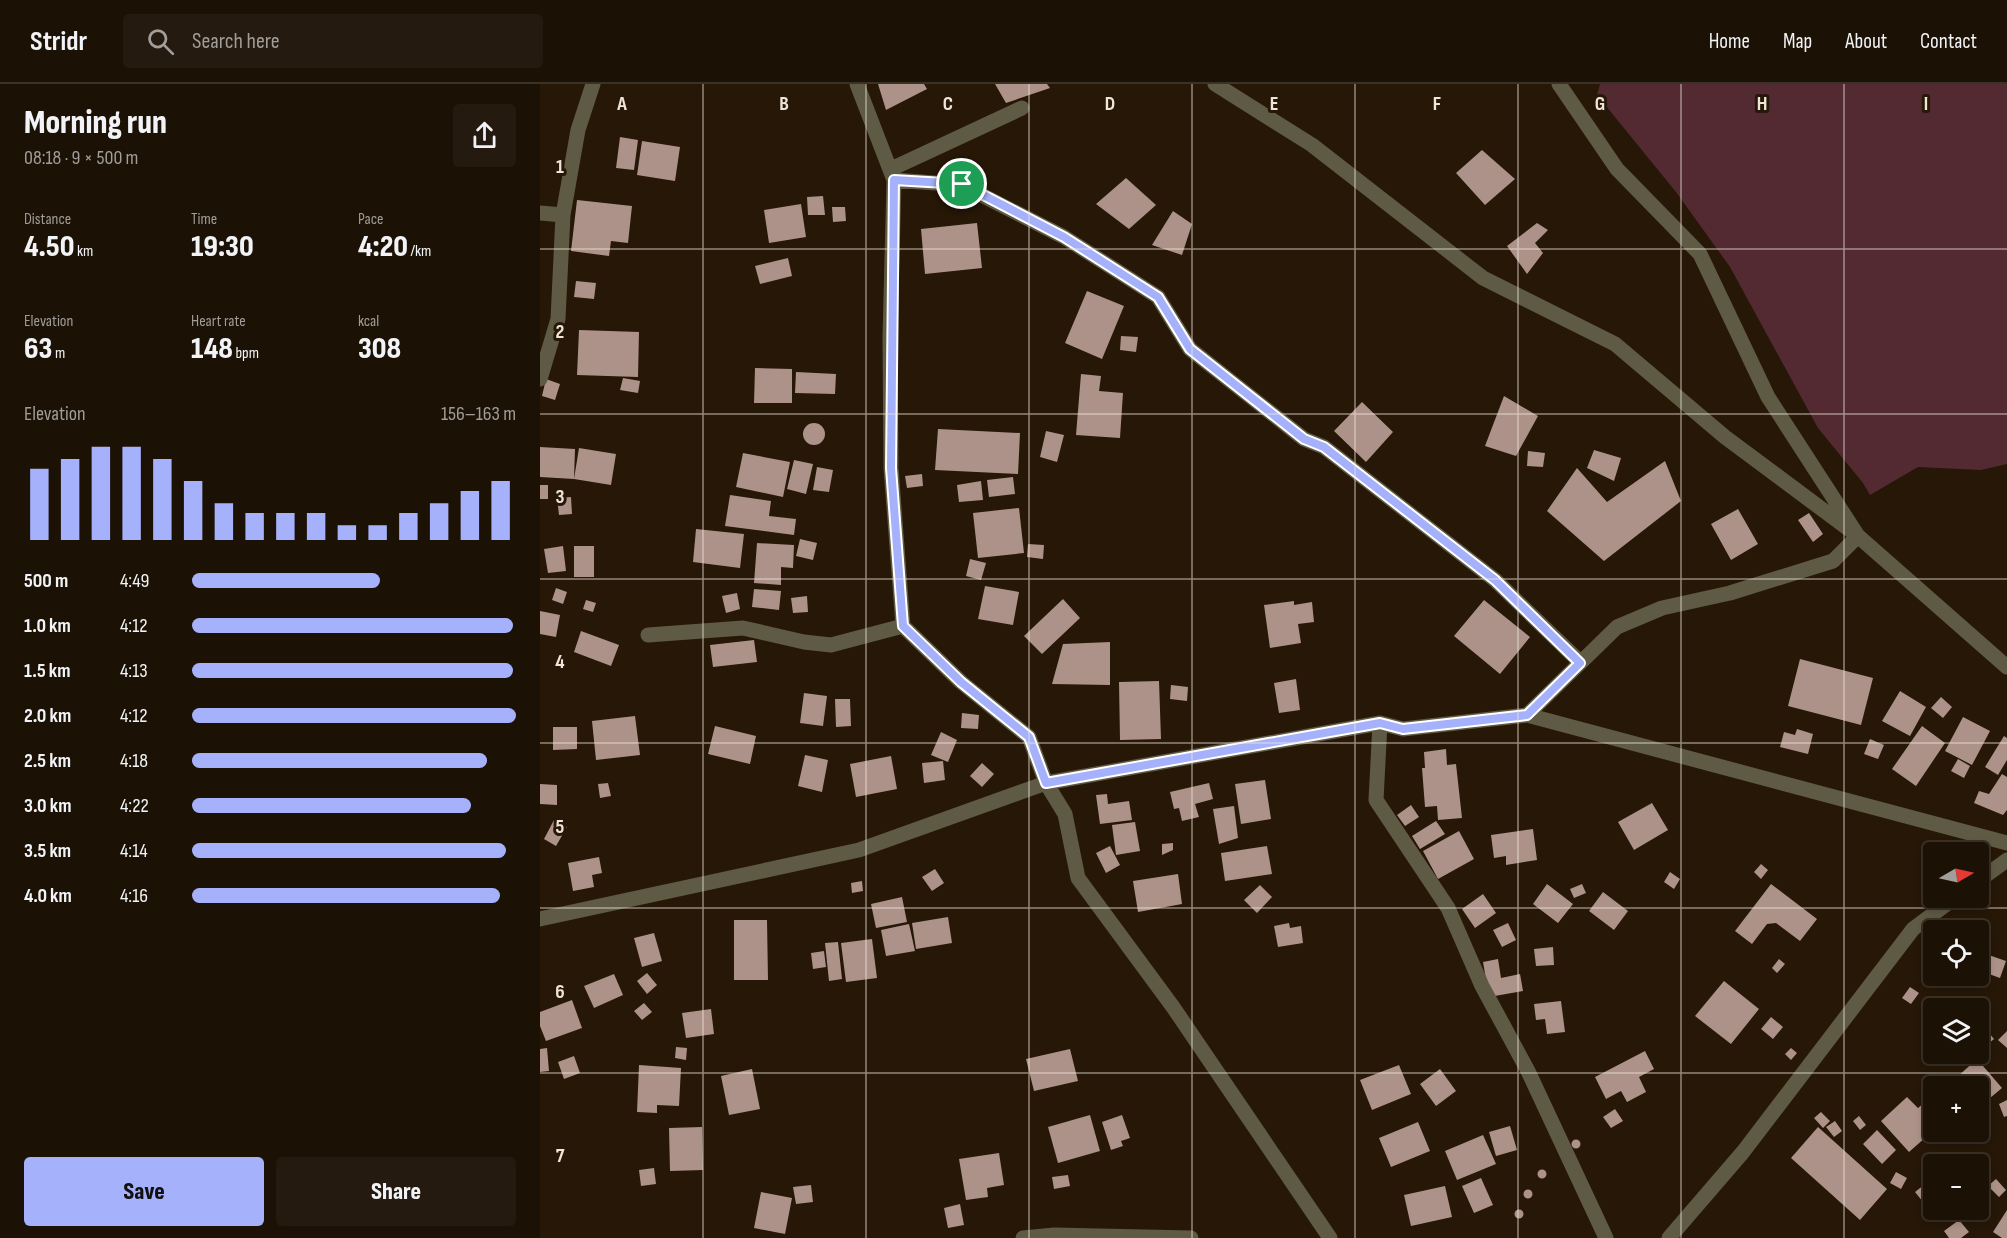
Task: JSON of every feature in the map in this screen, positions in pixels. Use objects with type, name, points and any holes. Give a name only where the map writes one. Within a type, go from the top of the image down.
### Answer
[{"type":"street","points":[[540,379],[558,320],[563,215],[578,130],[593,84]]},
{"type":"street","points":[[857,84],[892,174],[891,468],[903,626],[961,682],[1029,737],[1046,783],[1065,814],[1078,878],[1173,1007],[1330,1238]]},
{"type":"street","points":[[1215,84],[1312,145],[1483,278],[1615,344],[1725,437],[1858,536],[2007,667]]},
{"type":"street","points":[[1559,84],[1617,170],[1700,254],[1768,397],[1858,536]]},
{"type":"street","points":[[892,174],[1022,108]]},
{"type":"street","points":[[892,174],[962,184],[1064,237],[1158,297],[1190,349],[1304,439],[1324,447],[1495,580],[1580,663]]},
{"type":"street","points":[[540,213],[563,215]]},
{"type":"street","points":[[1527,715],[1617,627],[1662,608],[1730,593],[1833,561],[1858,536]]},
{"type":"street","points":[[648,635],[743,628],[831,645],[903,626]]},
{"type":"street","points":[[540,919],[859,850],[1046,783],[1380,723],[1403,729],[1527,715],[2007,843]]},
{"type":"street","points":[[1380,723],[1376,800],[1448,908],[1482,986],[1528,1071],[1606,1238]]},
{"type":"street","points":[[1989,873],[2007,860]]},
{"type":"street","points":[[1669,1238],[1743,1152],[1913,929],[1941,908]]},
{"type":"street","points":[[1023,1238],[1053,1236],[1191,1238]]},
{"type":"shaded area","points":[[1600,84],[2007,84],[2007,464],[1981,470],[1918,467],[1870,495],[1863,483],[1818,428],[1730,267],[1676,192],[1597,95]]},
{"type":"building","points":[[878,84],[924,84],[927,89],[886,110]]},
{"type":"building","points":[[995,84],[1047,84],[1050,88],[1006,103]]},
{"type":"building","points":[[620,137],[638,140],[634,170],[616,168]]},
{"type":"building","points":[[642,141],[680,147],[675,181],[637,175]]},
{"type":"building","points":[[1482,150],[1515,179],[1485,205],[1456,173]]},
{"type":"building","points":[[1126,178],[1156,205],[1129,229],[1096,204]]},
{"type":"building","points":[[823,196],[825,215],[808,215],[807,197]]},
{"type":"building","points":[[577,200],[632,206],[628,243],[611,241],[609,256],[571,251]]},
{"type":"building","points":[[801,204],[806,237],[769,243],[764,210]]},
{"type":"building","points":[[832,207],[845,207],[846,221],[833,222]]},
{"type":"building","points":[[1173,211],[1192,224],[1182,255],[1152,245]]},
{"type":"building","points":[[977,223],[982,268],[925,274],[921,229]]},
{"type":"building","points":[[1537,223],[1548,230],[1535,243],[1543,253],[1527,274],[1507,246]]},
{"type":"building","points":[[788,258],[792,276],[760,284],[755,266]]},
{"type":"building","points":[[576,281],[596,283],[594,299],[574,297]]},
{"type":"building","points":[[1087,291],[1124,306],[1102,359],[1065,343]]},
{"type":"building","points":[[579,330],[639,332],[638,377],[577,375]]},
{"type":"building","points":[[1121,336],[1138,337],[1136,352],[1120,350]]},
{"type":"building","points":[[755,368],[792,369],[792,403],[754,403]]},
{"type":"building","points":[[796,372],[836,374],[835,394],[795,393]]},
{"type":"building","points":[[1081,374],[1101,376],[1099,391],[1123,393],[1120,438],[1076,435]]},
{"type":"building","points":[[623,378],[640,381],[638,393],[620,390]]},
{"type":"building","points":[[546,379],[560,384],[555,400],[542,396]]},
{"type":"building","points":[[1504,396],[1538,416],[1516,456],[1485,446]]},
{"type":"building","points":[[1362,402],[1393,432],[1366,462],[1334,431]]},
{"type":"building","points":[[814,423],[822,426],[825,434],[822,442],[814,445],[806,442],[803,434],[806,426]]},
{"type":"building","points":[[938,429],[1020,433],[1018,474],[935,470]]},
{"type":"building","points":[[1046,431],[1064,435],[1057,462],[1040,457]]},
{"type":"building","points":[[540,447],[575,449],[574,479],[540,477]]},
{"type":"building","points":[[579,448],[616,454],[611,485],[574,479]]},
{"type":"building","points":[[1594,450],[1621,458],[1614,481],[1587,468]]},
{"type":"building","points":[[1528,451],[1545,453],[1543,467],[1527,466]]},
{"type":"building","points":[[743,453],[790,462],[783,497],[736,487]]},
{"type":"building","points":[[794,460],[813,464],[806,494],[787,489]]},
{"type":"building","points":[[1665,461],[1681,501],[1604,561],[1547,511],[1577,468],[1607,502]]},
{"type":"building","points":[[817,467],[833,470],[829,492],[813,490]]},
{"type":"building","points":[[922,474],[923,486],[907,488],[905,476]]},
{"type":"building","points":[[1013,477],[1015,494],[989,497],[987,480]]},
{"type":"building","points":[[981,481],[983,500],[959,502],[957,485]]},
{"type":"building","points":[[540,485],[548,485],[548,499],[540,499]]},
{"type":"building","points":[[730,495],[771,501],[769,516],[796,519],[794,535],[725,526]]},
{"type":"building","points":[[571,497],[572,514],[559,515],[557,498]]},
{"type":"building","points":[[1019,508],[1024,553],[978,558],[973,513]]},
{"type":"building","points":[[1738,509],[1758,544],[1731,560],[1711,524]]},
{"type":"building","points":[[1809,513],[1823,534],[1813,542],[1798,520]]},
{"type":"building","points":[[696,529],[744,534],[740,568],[693,562]]},
{"type":"building","points":[[800,539],[817,543],[813,560],[796,556]]},
{"type":"building","points":[[757,543],[794,545],[793,568],[781,567],[781,585],[754,583]]},
{"type":"building","points":[[1028,544],[1044,545],[1043,559],[1027,557]]},
{"type":"building","points":[[563,546],[566,571],[548,573],[544,549]]},
{"type":"building","points":[[574,546],[594,546],[594,577],[574,577]]},
{"type":"building","points":[[970,559],[986,563],[981,580],[966,576]]},
{"type":"building","points":[[985,586],[1019,592],[1013,625],[978,619]]},
{"type":"building","points":[[556,588],[567,592],[563,604],[552,600]]},
{"type":"building","points":[[754,589],[781,591],[779,610],[752,607]]},
{"type":"building","points":[[737,593],[740,609],[726,613],[722,596]]},
{"type":"building","points":[[807,596],[808,612],[793,613],[791,598]]},
{"type":"building","points":[[1063,599],[1080,618],[1042,654],[1024,636]]},
{"type":"building","points":[[586,600],[596,603],[593,612],[583,609]]},
{"type":"building","points":[[1484,600],[1530,637],[1500,674],[1454,636]]},
{"type":"building","points":[[1294,601],[1294,605],[1312,602],[1314,622],[1298,624],[1301,643],[1270,648],[1264,605]]},
{"type":"building","points":[[540,611],[560,615],[556,637],[540,634]]},
{"type":"building","points":[[581,631],[619,645],[611,666],[574,652]]},
{"type":"building","points":[[754,640],[757,662],[713,667],[710,645]]},
{"type":"building","points":[[1110,642],[1110,685],[1052,684],[1063,644]]},
{"type":"building","points":[[1800,659],[1873,678],[1861,725],[1788,706]]},
{"type":"building","points":[[1296,679],[1300,710],[1279,713],[1274,683]]},
{"type":"building","points":[[1159,681],[1161,739],[1120,740],[1119,682]]},
{"type":"building","points":[[1171,685],[1188,687],[1187,701],[1170,699]]},
{"type":"building","points":[[1900,691],[1926,707],[1910,736],[1882,721]]},
{"type":"building","points":[[804,693],[827,696],[823,726],[800,723]]},
{"type":"building","points":[[1941,697],[1952,707],[1943,718],[1931,708]]},
{"type":"building","points":[[835,699],[850,699],[851,726],[836,727]]},
{"type":"building","points":[[962,713],[979,715],[978,729],[961,728]]},
{"type":"building","points":[[635,716],[640,755],[596,760],[592,721]]},
{"type":"building","points":[[1963,717],[1990,731],[1972,765],[1945,751]]},
{"type":"building","points":[[715,726],[756,736],[750,764],[708,754]]},
{"type":"building","points":[[1922,726],[1945,743],[1916,786],[1892,769]]},
{"type":"building","points":[[553,727],[577,727],[577,749],[553,750]]},
{"type":"building","points":[[1797,729],[1813,734],[1808,754],[1780,747],[1784,732],[1795,735]]},
{"type":"building","points":[[941,732],[957,740],[948,762],[931,755]]},
{"type":"building","points":[[2004,736],[2007,738],[2007,760],[1998,775],[1985,767]]},
{"type":"building","points":[[1870,739],[1884,745],[1878,759],[1864,754]]},
{"type":"building","points":[[1446,749],[1447,765],[1456,764],[1462,818],[1438,820],[1437,806],[1425,807],[1422,768],[1425,768],[1424,752]]},
{"type":"building","points":[[805,755],[828,760],[822,792],[798,786]]},
{"type":"building","points":[[891,756],[897,789],[856,797],[850,764]]},
{"type":"building","points":[[1958,759],[1970,766],[1964,778],[1951,771]]},
{"type":"building","points":[[943,761],[945,780],[924,783],[922,763]]},
{"type":"building","points":[[982,763],[994,774],[982,787],[970,776]]},
{"type":"building","points":[[2002,774],[2007,777],[2007,810],[2003,815],[1974,803],[1979,791],[1989,794]]},
{"type":"building","points":[[1265,780],[1271,819],[1241,824],[1235,784]]},
{"type":"building","points":[[608,783],[611,796],[600,798],[598,784]]},
{"type":"building","points":[[1209,783],[1213,799],[1195,804],[1199,817],[1182,821],[1179,808],[1174,809],[1170,792]]},
{"type":"building","points":[[540,784],[557,785],[557,805],[540,804]]},
{"type":"building","points":[[1107,794],[1108,804],[1129,801],[1132,820],[1100,824],[1096,795]]},
{"type":"building","points":[[1652,803],[1668,830],[1634,850],[1618,822]]},
{"type":"building","points":[[1411,805],[1419,817],[1405,826],[1397,815]]},
{"type":"building","points":[[1234,806],[1238,838],[1219,844],[1213,809]]},
{"type":"building","points":[[554,820],[567,827],[556,846],[544,839]]},
{"type":"building","points":[[1436,821],[1445,834],[1420,849],[1412,836]]},
{"type":"building","points":[[1135,822],[1140,851],[1116,855],[1112,825]]},
{"type":"building","points":[[1533,829],[1537,860],[1506,865],[1506,856],[1494,858],[1491,835]]},
{"type":"building","points":[[1459,831],[1474,859],[1438,879],[1423,851]]},
{"type":"building","points":[[1173,843],[1173,850],[1162,855],[1162,844]]},
{"type":"building","points":[[1110,846],[1120,865],[1106,873],[1096,853]]},
{"type":"building","points":[[1267,846],[1272,874],[1225,881],[1221,853]]},
{"type":"building","points":[[599,857],[602,873],[592,875],[594,887],[573,891],[568,863]]},
{"type":"building","points":[[1761,864],[1768,870],[1761,879],[1754,872]]},
{"type":"building","points":[[935,869],[944,883],[932,891],[922,877]]},
{"type":"building","points":[[1670,872],[1680,879],[1674,889],[1664,882]]},
{"type":"building","points":[[1178,874],[1182,904],[1138,912],[1133,881]]},
{"type":"building","points":[[862,881],[863,891],[852,893],[851,883]]},
{"type":"building","points":[[1547,884],[1573,904],[1558,923],[1533,904]]},
{"type":"building","points":[[1582,884],[1586,893],[1574,898],[1570,889]]},
{"type":"building","points":[[1771,884],[1817,919],[1800,941],[1776,923],[1767,924],[1752,944],[1735,931]]},
{"type":"building","points":[[1260,885],[1272,897],[1257,913],[1244,900]]},
{"type":"building","points":[[1603,892],[1628,911],[1614,930],[1589,911]]},
{"type":"building","points":[[1483,894],[1496,913],[1475,928],[1462,909]]},
{"type":"building","points":[[902,897],[907,922],[876,928],[871,904]]},
{"type":"building","points":[[948,917],[952,943],[916,949],[912,923]]},
{"type":"building","points":[[734,920],[767,920],[768,980],[734,980]]},
{"type":"building","points":[[1289,923],[1290,928],[1301,926],[1303,943],[1278,947],[1274,926]]},
{"type":"building","points":[[1508,923],[1516,940],[1502,947],[1493,930]]},
{"type":"building","points":[[909,924],[915,951],[886,956],[881,930]]},
{"type":"building","points":[[654,933],[662,961],[642,967],[634,938]]},
{"type":"building","points":[[872,939],[877,978],[846,982],[841,943]]},
{"type":"building","points":[[838,942],[842,979],[829,981],[825,943]]},
{"type":"building","points":[[1553,947],[1554,965],[1536,966],[1534,949]]},
{"type":"building","points":[[824,951],[826,967],[813,969],[811,953]]},
{"type":"building","points":[[1989,955],[2006,961],[2000,978],[1989,974]]},
{"type":"building","points":[[1498,959],[1501,978],[1520,974],[1523,991],[1489,997],[1483,962]]},
{"type":"building","points":[[1779,959],[1785,964],[1777,973],[1772,968]]},
{"type":"building","points":[[647,973],[657,985],[647,994],[637,981]]},
{"type":"building","points":[[614,974],[623,995],[594,1008],[584,986]]},
{"type":"building","points":[[1724,981],[1759,1009],[1731,1044],[1695,1016]]},
{"type":"building","points":[[1910,987],[1919,993],[1911,1004],[1902,998]]},
{"type":"building","points":[[572,1000],[582,1028],[546,1041],[540,1026],[540,1012]]},
{"type":"building","points":[[1561,1001],[1565,1032],[1547,1034],[1545,1019],[1536,1020],[1534,1004]]},
{"type":"building","points":[[644,1003],[652,1012],[642,1020],[634,1011]]},
{"type":"building","points":[[711,1009],[714,1034],[686,1038],[682,1013]]},
{"type":"building","points":[[1771,1017],[1783,1027],[1773,1039],[1761,1029]]},
{"type":"building","points":[[2007,1031],[2007,1048],[1998,1040]]},
{"type":"building","points":[[1989,1033],[1994,1039],[1989,1043]]},
{"type":"building","points":[[676,1047],[687,1048],[686,1060],[675,1058]]},
{"type":"building","points":[[547,1048],[549,1071],[540,1072],[540,1049]]},
{"type":"building","points":[[1791,1048],[1797,1053],[1791,1060],[1785,1054]]},
{"type":"building","points":[[1070,1049],[1078,1081],[1034,1091],[1026,1059]]},
{"type":"building","points":[[1645,1051],[1654,1069],[1639,1077],[1646,1092],[1627,1102],[1621,1091],[1606,1099],[1595,1077]]},
{"type":"building","points":[[574,1056],[580,1073],[564,1079],[558,1062]]},
{"type":"building","points":[[1971,1064],[1981,1064],[2002,1088],[1989,1099],[1989,1076],[1958,1076]]},
{"type":"building","points":[[639,1065],[681,1068],[679,1106],[657,1105],[657,1113],[637,1112]]},
{"type":"building","points":[[1399,1065],[1411,1094],[1372,1110],[1360,1080]]},
{"type":"building","points":[[752,1069],[760,1109],[729,1115],[721,1076]]},
{"type":"building","points":[[1440,1069],[1456,1091],[1436,1106],[1420,1084]]},
{"type":"building","points":[[1907,1097],[1918,1108],[1923,1104],[1923,1140],[1909,1152],[1881,1121]]},
{"type":"building","points":[[2007,1100],[2007,1116],[2004,1117],[1999,1104]]},
{"type":"building","points":[[1615,1109],[1623,1121],[1611,1128],[1603,1117]]},
{"type":"building","points":[[1821,1112],[1830,1121],[1823,1128],[1814,1118]]},
{"type":"building","points":[[1090,1115],[1100,1151],[1058,1163],[1048,1127]]},
{"type":"building","points":[[1122,1115],[1130,1138],[1121,1141],[1123,1146],[1111,1150],[1102,1122]]},
{"type":"building","points":[[1859,1116],[1866,1125],[1860,1130],[1853,1121]]},
{"type":"building","points":[[1835,1121],[1842,1131],[1834,1137],[1826,1127]]},
{"type":"building","points":[[1418,1122],[1430,1151],[1391,1167],[1379,1138]]},
{"type":"building","points":[[1510,1126],[1517,1150],[1496,1156],[1489,1132]]},
{"type":"building","points":[[702,1127],[703,1170],[670,1171],[669,1128]]},
{"type":"building","points":[[1818,1127],[1887,1189],[1860,1220],[1791,1158]]},
{"type":"building","points":[[1877,1130],[1896,1150],[1882,1164],[1863,1144]]},
{"type":"building","points":[[1483,1135],[1496,1164],[1457,1180],[1445,1151]]},
{"type":"building","points":[[1576,1139],[1581,1144],[1576,1149],[1571,1144]]},
{"type":"building","points":[[999,1153],[1004,1185],[987,1188],[988,1197],[966,1200],[959,1159]]},
{"type":"building","points":[[654,1168],[656,1184],[641,1186],[639,1170]]},
{"type":"building","points":[[1542,1169],[1547,1174],[1542,1179],[1537,1174]]},
{"type":"building","points":[[1896,1172],[1907,1178],[1901,1189],[1890,1183]]},
{"type":"building","points":[[1068,1175],[1070,1186],[1054,1189],[1052,1177]]},
{"type":"building","points":[[1481,1178],[1493,1205],[1474,1213],[1462,1186]]},
{"type":"building","points":[[1996,1179],[2006,1190],[1999,1197],[1989,1185]]},
{"type":"building","points":[[811,1185],[813,1202],[796,1204],[793,1187]]},
{"type":"building","points":[[1445,1186],[1452,1217],[1411,1226],[1404,1195]]},
{"type":"building","points":[[1923,1186],[1923,1202],[1915,1192]]},
{"type":"building","points":[[1528,1189],[1533,1194],[1528,1199],[1523,1194]]},
{"type":"building","points":[[761,1192],[792,1198],[785,1234],[754,1228]]},
{"type":"building","points":[[960,1204],[964,1225],[948,1228],[944,1208]]},
{"type":"building","points":[[1519,1209],[1524,1214],[1519,1219],[1514,1214]]},
{"type":"building","points":[[2007,1210],[2007,1238],[2002,1238],[1993,1232]]},
{"type":"building","points":[[1959,1220],[1969,1232],[1961,1238],[1949,1238],[1944,1231]]},
{"type":"route","points":[[894,180],[962,184],[1064,237],[1158,297],[1190,349],[1304,439],[1324,447],[1495,580],[1580,663],[1527,715],[1403,729],[1380,723],[1046,783],[1029,737],[961,682],[903,626],[891,468],[890,339],[894,180]]}]
